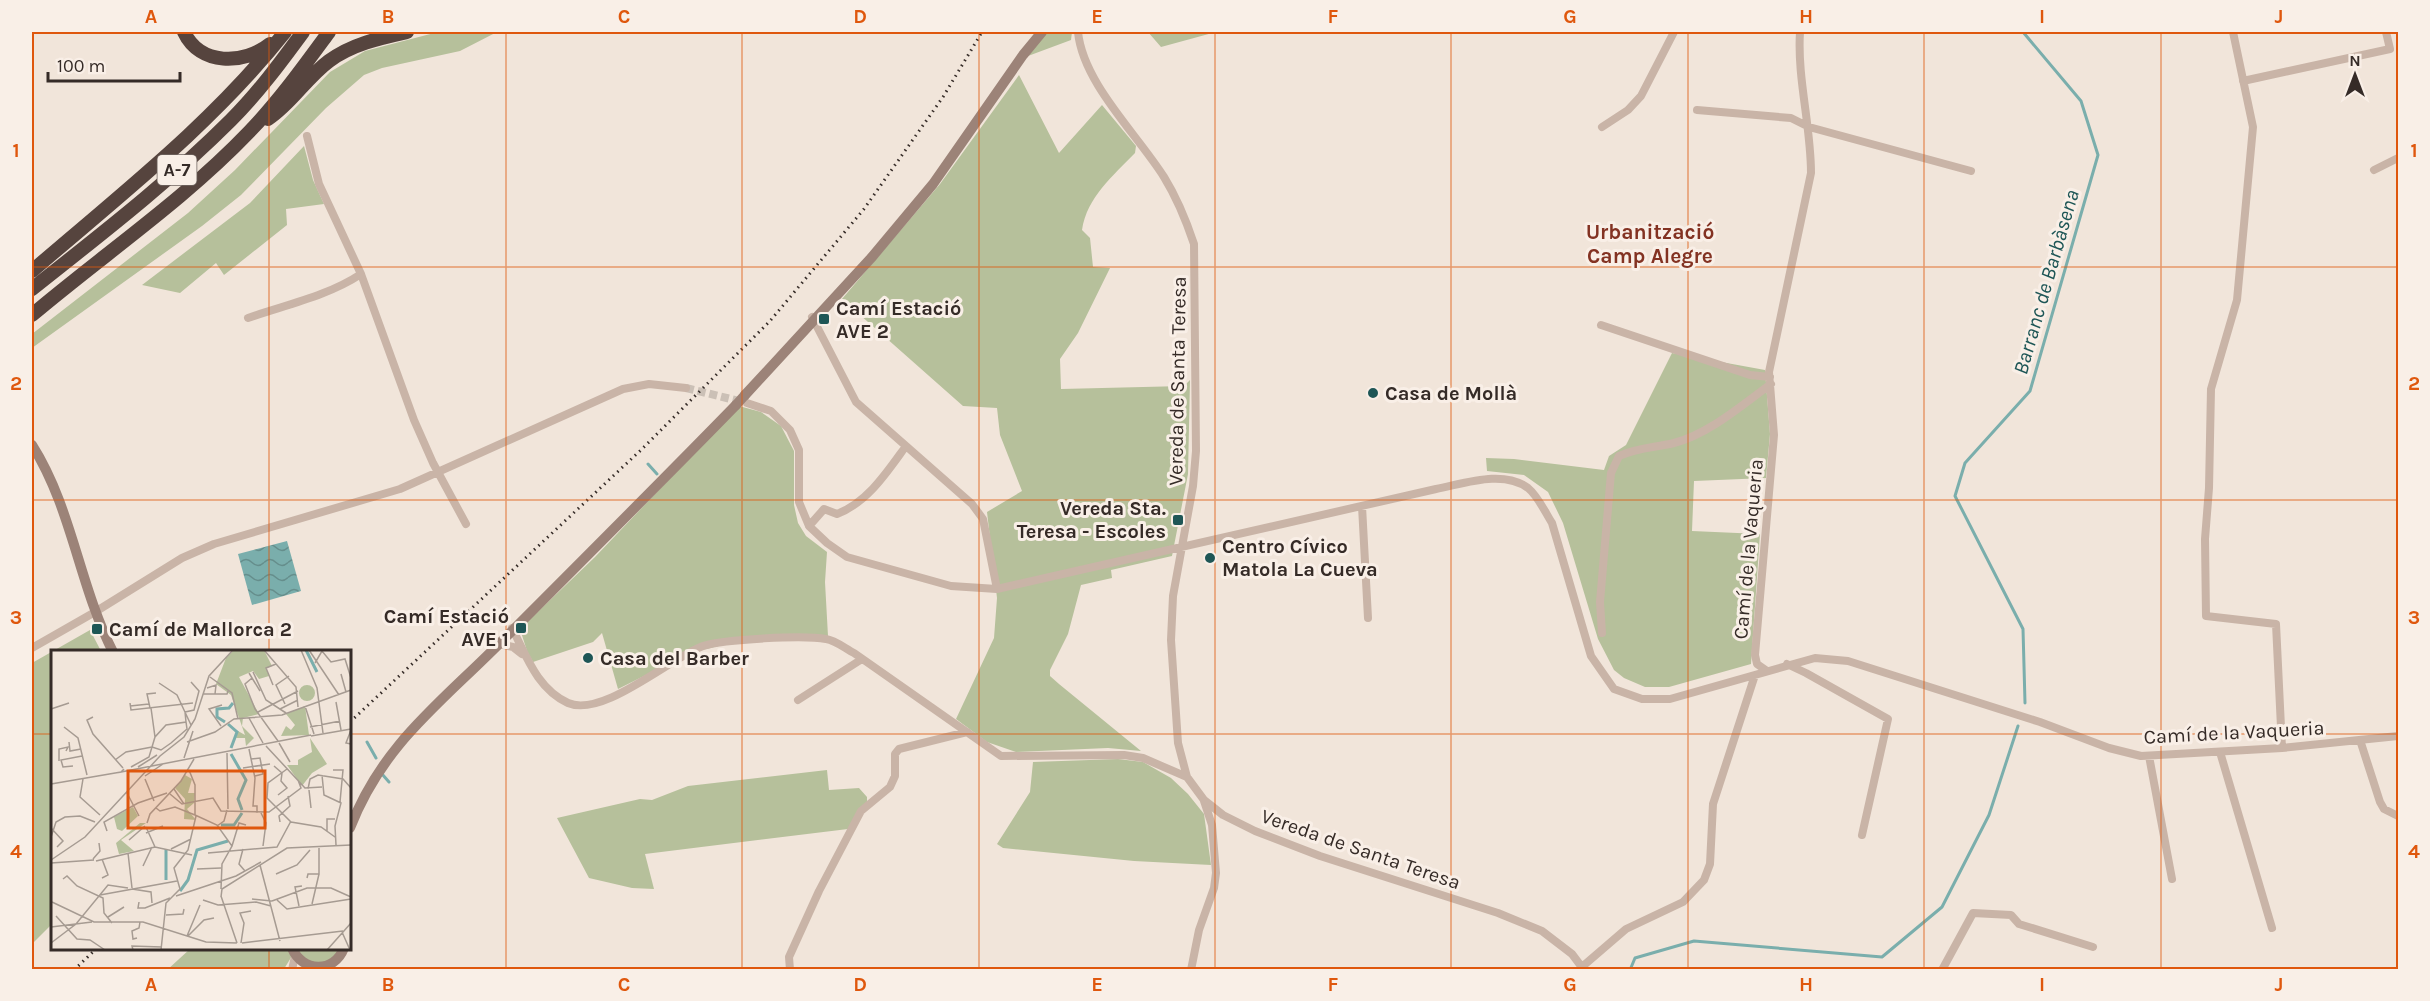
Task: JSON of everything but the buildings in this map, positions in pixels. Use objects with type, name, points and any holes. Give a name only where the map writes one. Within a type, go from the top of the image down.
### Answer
[{"type":"highway","points":[[184,32],[195,47],[206,54],[232,60],[266,48],[284,32]]},
{"type":"highway","points":[[32,271],[164,159],[239,86],[284,32]]},
{"type":"highway","name":"A-7","points":[[32,289],[131,210],[209,141],[260,88],[303,32]]},
{"type":"highway","name":"A-7","points":[[32,315],[194,184],[249,132],[279,98],[329,32]]},
{"type":"highway","points":[[249,132],[280,111],[328,62],[354,46],[407,32]]},
{"type":"street","points":[[351,817],[373,773],[414,720],[512,628],[740,400],[813,319],[923,192],[1036,32]]},
{"type":"street","points":[[813,319],[872,257],[933,184],[1023,55],[1042,32]]},
{"type":"street","name":"Vereda de Santa Teresa","points":[[1078,32],[1089,69],[1164,177],[1186,219],[1194,244],[1196,452],[1193,486],[1173,596],[1171,640],[1178,743],[1187,777],[1204,800],[1223,815],[1255,831],[1298,848],[1498,914],[1542,931],[1572,954],[1583,968]]},
{"type":"street","points":[[1602,127],[1628,110],[1641,96],[1674,32]]},
{"type":"street","name":"Camí de la Vaqueria","points":[[1800,32],[1811,173],[1770,380],[1774,435],[1755,655],[1757,664],[1767,671],[1815,658],[1848,661],[2040,722],[2109,748],[2149,756],[2282,748],[2398,736]]},
{"type":"street","points":[[2233,32],[2253,127],[2237,300],[2211,389],[2209,488],[2205,539],[2206,616],[2276,624],[2282,748]]},
{"type":"street","points":[[2243,81],[2390,49],[2386,32]]},
{"type":"street","points":[[1697,110],[1791,118],[1809,127],[1971,171]]},
{"type":"street","points":[[307,136],[319,184],[361,274],[414,420],[466,524]]},
{"type":"street","points":[[2374,170],[2398,158]]},
{"type":"street","points":[[248,318],[315,296],[361,274]]},
{"type":"street","points":[[813,319],[856,402],[972,504],[983,519],[997,589]]},
{"type":"street","points":[[1601,325],[1770,380]]},
{"type":"street","points":[[1602,633],[1600,602],[1611,473],[1619,456],[1638,448],[1674,443],[1705,429],[1770,380]]},
{"type":"street","points":[[32,648],[182,558],[214,544],[400,489],[622,389],[649,384],[686,388]]},
{"type":"street","points":[[740,400],[771,411],[790,430],[799,450],[799,502],[809,526],[827,543],[847,557],[951,586],[997,589],[1362,506],[1484,480],[1509,479],[1527,488],[1552,523],[1591,656],[1614,688],[1642,699],[1670,699],[1767,671]]},
{"type":"street","points":[[32,446],[55,490],[95,612],[113,650]]},
{"type":"street","points":[[809,526],[824,509],[837,514],[847,510],[873,490],[906,446]]},
{"type":"street","points":[[1362,506],[1368,618]]},
{"type":"street","points":[[351,826],[372,781],[407,733],[499,644],[512,628]]},
{"type":"street","points":[[512,628],[525,658],[542,682],[563,701],[575,705],[593,703],[624,691],[705,646],[808,637],[829,639],[862,659],[1001,756],[1124,755],[1143,758],[1187,777]]},
{"type":"street","points":[[499,644],[513,647],[525,658]]},
{"type":"street","points":[[798,700],[862,659]]},
{"type":"street","points":[[1787,664],[1888,719],[1862,835]]},
{"type":"street","points":[[1583,968],[1626,929],[1683,902],[1704,880],[1710,864],[1713,804],[1755,675]]},
{"type":"street","points":[[790,969],[789,957],[819,891],[861,811],[890,787],[895,776],[895,754],[899,749],[967,732]]},
{"type":"street","points":[[2360,740],[2380,802],[2391,814],[2398,816]]},
{"type":"street","points":[[2220,752],[2272,928]]},
{"type":"street","points":[[2149,756],[2172,879]]},
{"type":"street","points":[[1191,969],[1199,930],[1214,888],[1216,873],[1212,825],[1204,800]]},
{"type":"street","points":[[1942,969],[1973,913],[2011,915],[2019,924],[2093,947]]},
{"type":"street","points":[[294,952],[307,968],[332,966],[343,950]]},
{"type":"street","points":[[292,969],[294,952]]},
{"type":"green space","points":[[438,32],[497,32],[460,51],[382,68],[364,75],[326,108],[241,195],[202,226],[32,348],[32,334],[188,213],[235,170],[330,72],[365,51]]},
{"type":"green space","points":[[1046,32],[1072,32],[1071,40],[1028,56]]},
{"type":"green space","points":[[1148,32],[1216,32],[1161,47]]},
{"type":"green space","points":[[1019,75],[1059,153],[1102,105],[1136,146],[1135,153],[1095,197],[1085,218],[1082,230],[1090,238],[1093,267],[1110,268],[1078,333],[1060,359],[1061,389],[1184,386],[1190,380],[1188,474],[1172,556],[1111,570],[1112,578],[1081,585],[1068,634],[1050,670],[1050,676],[1141,751],[1108,748],[1016,752],[987,742],[956,719],[994,638],[997,598],[987,512],[1022,491],[1000,435],[997,408],[963,406],[842,299],[940,184]]},
{"type":"green space","points":[[304,146],[313,180],[324,204],[286,209],[287,225],[224,275],[216,263],[180,293],[142,285],[250,203]]},
{"type":"green space","points":[[1672,353],[1765,370],[1770,434],[1766,478],[1694,481],[1692,531],[1760,534],[1751,664],[1669,687],[1645,687],[1624,678],[1614,670],[1598,639],[1563,523],[1548,492],[1524,475],[1487,471],[1486,458],[1514,459],[1604,470],[1609,456],[1626,445]]},
{"type":"green space","points":[[739,406],[761,412],[781,426],[794,451],[794,505],[798,523],[806,536],[827,552],[825,582],[828,636],[735,642],[690,653],[618,689],[602,633],[593,642],[533,662],[520,629],[595,557]]},
{"type":"green space","points":[[90,630],[100,650],[55,650]]},
{"type":"green space","points":[[51,652],[51,925],[32,944],[32,663]]},
{"type":"green space","points":[[1118,759],[1143,762],[1171,778],[1188,794],[1204,814],[1211,865],[1134,861],[1003,848],[997,844],[1030,792],[1033,762]]},
{"type":"green space","points":[[827,770],[829,790],[859,788],[867,797],[867,803],[848,829],[645,854],[654,889],[632,888],[589,878],[557,818],[640,799],[652,800],[688,786]]},
{"type":"green space","points":[[189,950],[290,950],[292,956],[284,969],[167,970]]},
{"type":"green space","points":[[295,950],[341,950],[332,961],[311,964]]},
{"type":"water","points":[[287,541],[301,591],[252,605],[238,554]]},
{"type":"waterway","name":"Barranc de Barbàsena","points":[[2023,32],[2081,101],[2098,155],[2030,391],[1965,463],[1955,496],[2023,629],[2025,703]]},
{"type":"waterway","points":[[648,464],[657,474]]},
{"type":"waterway","name":"Barranc de Barbàsena","points":[[1630,970],[1635,958],[1694,941],[1882,957],[1942,907],[1989,815],[2018,726]]},
{"type":"waterway","points":[[367,742],[376,758]]},
{"type":"waterway","points":[[382,774],[389,782]]},
{"type":"tunnel","points":[[686,388],[743,402]]},
{"type":"railway","points":[[351,721],[642,449],[770,321],[864,209],[943,97],[982,32]]},
{"type":"railway","points":[[74,970],[95,950]]},
{"type":"place","name":"Camí Estació AVE 2","points":[[824,319]]},
{"type":"place","name":"Casa de Mollà","points":[[1373,393]]},
{"type":"place","name":"Vereda Sta. Teresa - Escoles","points":[[1178,520]]},
{"type":"place","name":"Centro Cívico Matola La Cueva","points":[[1210,558]]},
{"type":"place","name":"Camí Estació AVE 1","points":[[521,628]]},
{"type":"place","name":"Camí de Mallorca 2","points":[[97,629]]},
{"type":"place","name":"Casa del Barber","points":[[588,658]]},
{"type":"district","name":"Urbanització Camp Alegre","points":[[1650,244]]}]
